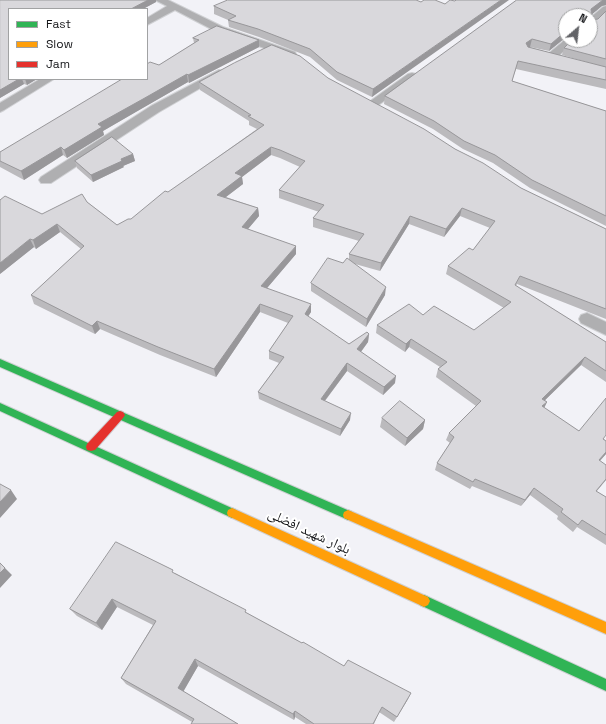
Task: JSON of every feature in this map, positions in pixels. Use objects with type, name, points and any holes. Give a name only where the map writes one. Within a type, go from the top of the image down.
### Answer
[{"type":"main road","points":[[0,363],[606,628]]},
{"type":"main road","name":"بلوار شهید افضلی","points":[[0,407],[606,685]]},
{"type":"main road","points":[[90,447],[120,415]]},
{"type":"street","points":[[160,0],[175,6],[219,29],[299,58]]},
{"type":"street","points":[[148,21],[175,6]]},
{"type":"street","points":[[598,16],[606,9]]},
{"type":"street","points":[[257,53],[270,47]]},
{"type":"street","points":[[559,48],[549,55],[568,60]]},
{"type":"street","points":[[46,180],[155,109],[230,67]]},
{"type":"street","points":[[373,104],[418,72]]},
{"type":"street","points":[[0,108],[46,80]]},
{"type":"street","points":[[361,98],[385,111]]},
{"type":"street","points":[[587,319],[606,329]]},
{"type":"building","points":[[0,0],[148,0],[133,8],[8,8],[8,80],[17,80],[0,90]]},
{"type":"building","points":[[228,0],[416,0],[421,2],[424,0],[435,0],[445,4],[450,0],[501,0],[373,89],[337,72],[310,49],[258,29],[228,20],[236,16],[214,6]]},
{"type":"building","points":[[517,0],[603,0],[592,8],[558,8],[558,38],[551,44],[532,39],[526,43],[528,47],[606,67],[606,80],[518,61],[512,81],[606,111],[606,216],[532,180],[495,155],[464,141],[434,121],[385,96]]},
{"type":"building","points":[[606,11],[606,59],[564,48],[598,48],[598,19]]},
{"type":"building","points":[[217,26],[259,40],[188,75],[187,74],[98,124],[102,127],[64,150],[61,147],[21,171],[0,161],[0,152],[120,80],[148,80],[148,63],[150,62],[159,65],[199,40],[193,38]]},
{"type":"building","points":[[272,45],[300,56],[328,78],[424,129],[455,149],[483,163],[521,188],[606,229],[606,309],[520,276],[515,285],[606,342],[606,371],[585,357],[542,399],[547,402],[542,406],[579,431],[606,398],[606,435],[603,439],[606,441],[606,452],[599,460],[606,465],[606,479],[596,491],[606,497],[606,535],[582,520],[578,525],[561,512],[563,509],[534,488],[525,500],[475,479],[473,482],[437,463],[454,437],[449,433],[481,401],[438,369],[447,362],[411,339],[406,344],[377,325],[409,304],[423,315],[434,306],[474,330],[511,302],[448,266],[469,248],[473,250],[495,221],[462,208],[446,229],[410,216],[381,263],[349,254],[364,234],[313,218],[324,205],[279,190],[305,161],[271,147],[235,173],[242,176],[217,195],[258,208],[242,227],[296,246],[261,286],[311,304],[305,314],[349,344],[367,332],[369,334],[357,349],[396,376],[384,387],[347,363],[321,399],[351,413],[341,429],[258,392],[284,357],[269,351],[293,316],[260,304],[214,369],[97,321],[92,326],[31,295],[84,246],[57,224],[33,240],[30,239],[0,263],[0,200],[5,196],[42,214],[82,194],[87,202],[117,225],[131,219],[165,191],[168,192],[264,125],[248,116],[251,115],[199,82]]},
{"type":"building","points":[[112,137],[133,154],[121,159],[122,161],[91,175],[75,161]]},
{"type":"building","points":[[328,258],[343,263],[347,258],[386,287],[367,319],[311,283]]},
{"type":"building","points":[[400,401],[425,420],[407,438],[382,418]]},
{"type":"building","points":[[0,484],[11,490],[0,502]]},
{"type":"building","points":[[116,542],[173,570],[172,572],[246,610],[245,612],[302,643],[303,642],[344,666],[348,660],[411,693],[397,717],[382,707],[373,724],[314,724],[295,711],[293,714],[195,659],[178,688],[238,724],[191,724],[194,719],[121,678],[156,621],[112,599],[96,623],[70,609]]},
{"type":"building","points":[[0,563],[5,568],[0,573]]},
{"type":"traffic: fast","points":[[0,363],[348,515]]},
{"type":"traffic: fast","points":[[0,407],[232,513]]},
{"type":"traffic: fast","points":[[424,601],[606,685]]},
{"type":"traffic: slow","points":[[232,513],[424,601]]},
{"type":"traffic: slow","points":[[348,515],[606,628]]},
{"type":"traffic: jam","points":[[91,447],[120,415]]}]
